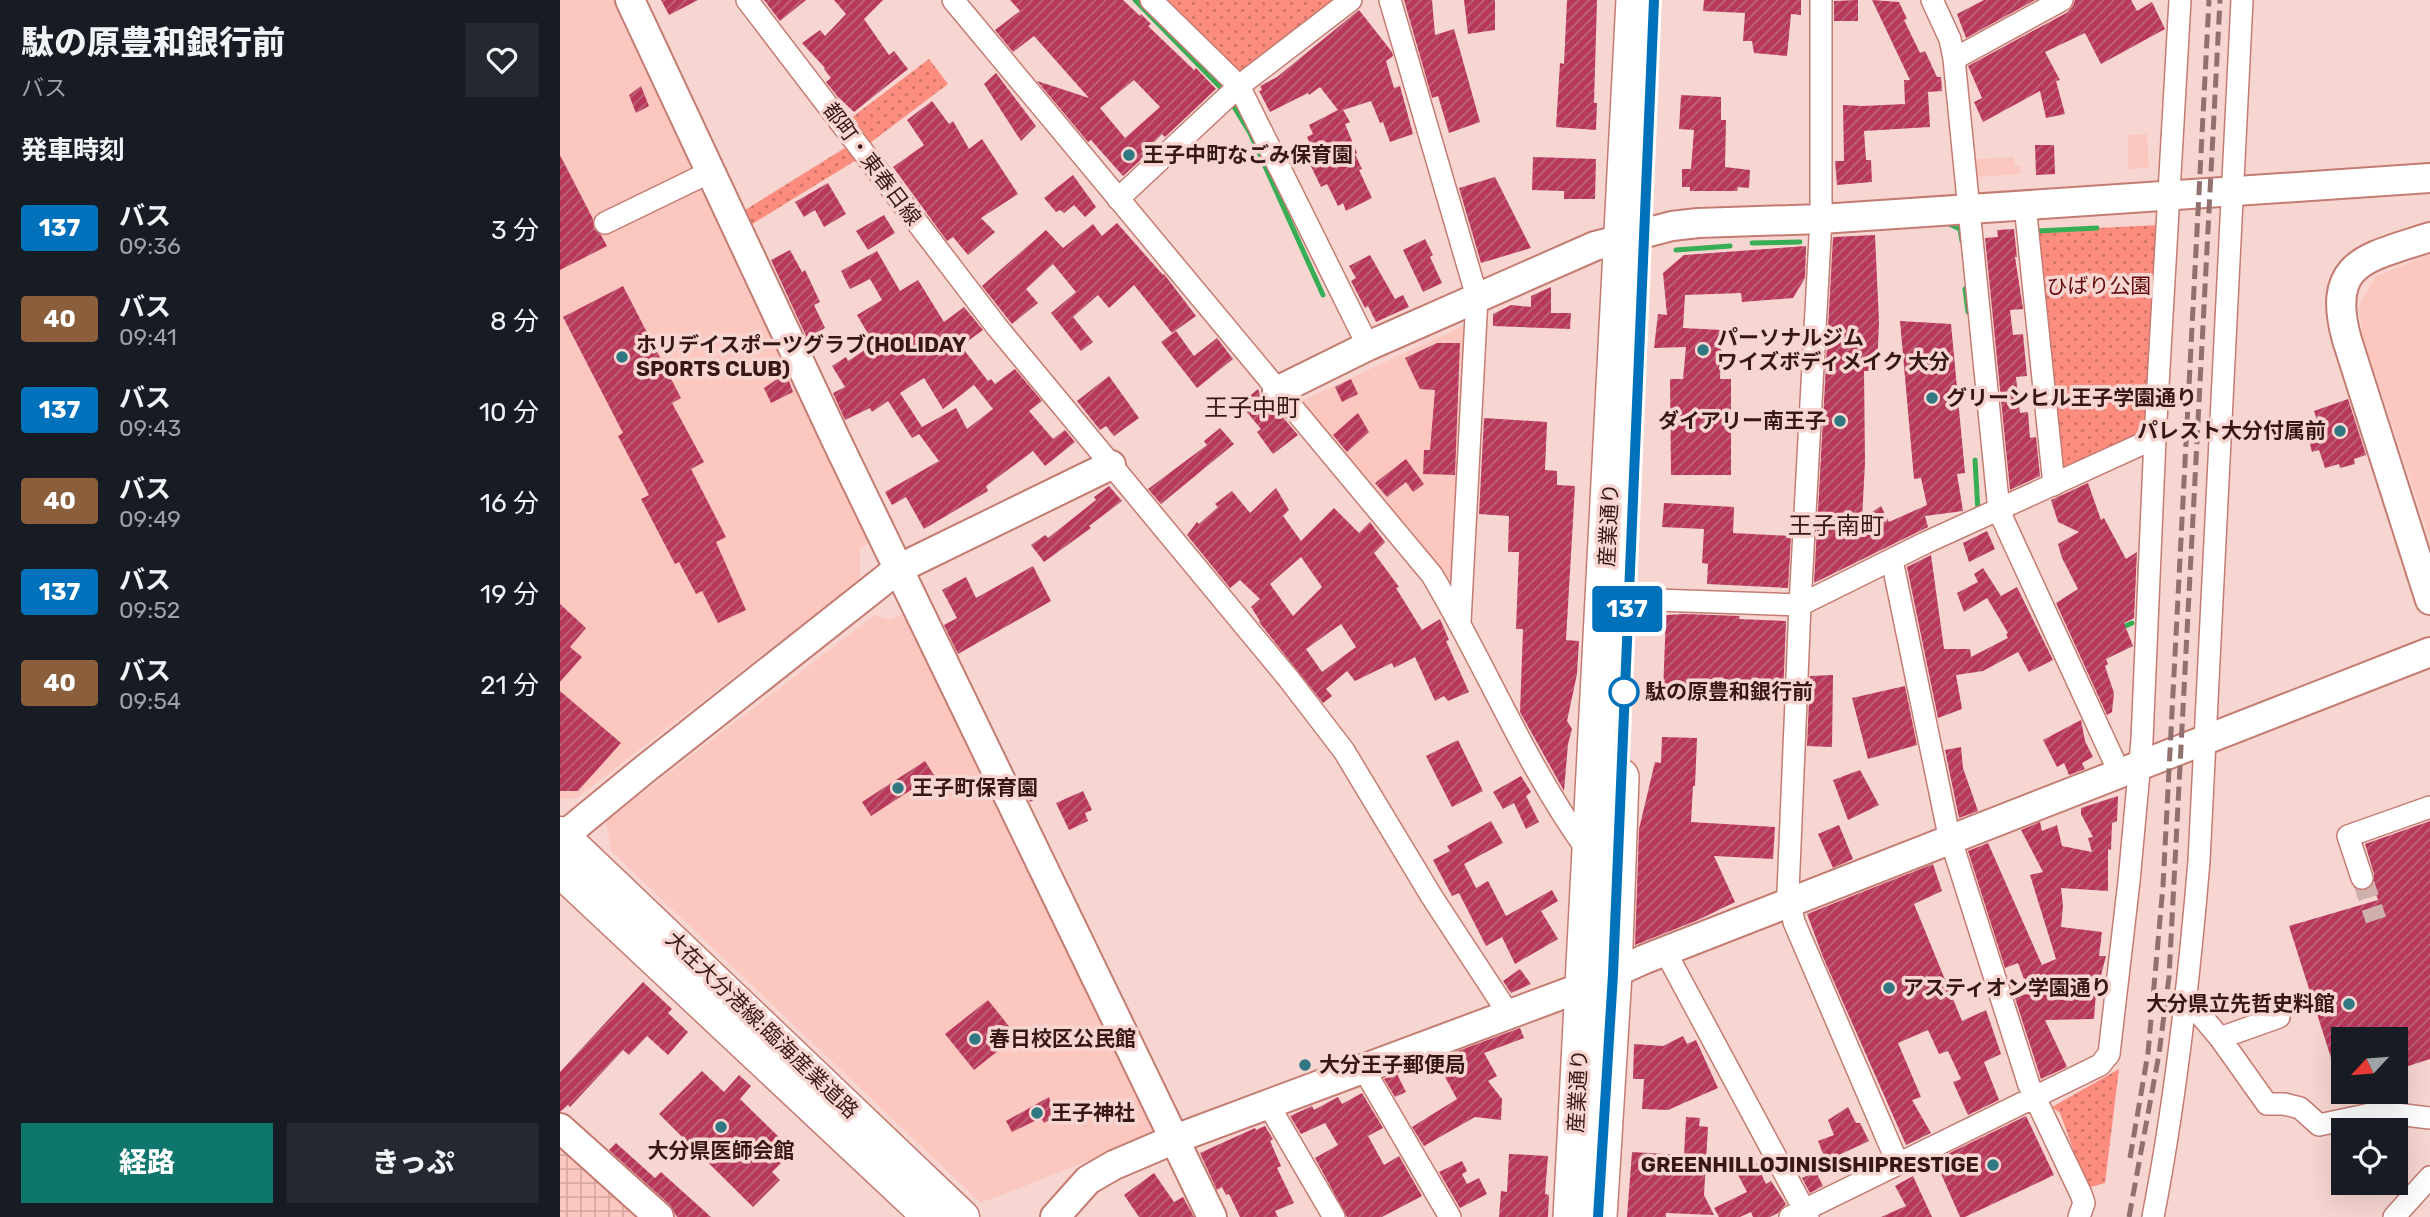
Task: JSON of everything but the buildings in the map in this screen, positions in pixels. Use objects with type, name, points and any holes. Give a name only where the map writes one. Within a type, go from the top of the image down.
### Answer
[{"type":"highway","name":"産業通り","points":[[1572,1217],[1599,980],[1627,599],[1634,235],[1635,0]]},
{"type":"highway","name":"産業通り","points":[[1598,1217],[1599,980],[1591,856],[1634,235],[1654,0]]},
{"type":"main road","name":"大在大分港線;臨海産業道路","points":[[561,836],[963,1217]]},
{"type":"main road","name":"大在大分港線;臨海産業道路","points":[[560,870],[924,1215]]},
{"type":"street","points":[[630,0],[898,569],[1212,1217]]},
{"type":"street","name":"都町・東春日線","points":[[747,0],[997,327],[1288,678],[1344,751],[1432,897],[1508,1013]]},
{"type":"street","points":[[953,0],[1432,575],[1460,622],[1536,772],[1591,856]]},
{"type":"street","points":[[1151,0],[1239,86],[1368,346]]},
{"type":"street","points":[[1118,199],[1239,86],[1351,0]]},
{"type":"street","points":[[1390,0],[1477,297],[1460,622]]},
{"type":"street","points":[[1821,0],[1821,219],[1800,605],[1789,904],[1794,922],[1898,1164]]},
{"type":"street","points":[[1932,0],[1950,40],[1954,58],[1999,510],[2130,769]]},
{"type":"street","points":[[1954,58],[2062,0]]},
{"type":"street","points":[[1665,951],[1801,1214],[2100,1065],[2109,1054],[2155,438],[2180,0]]},
{"type":"street","points":[[2153,1217],[2172,1117],[2187,999],[2199,861],[2242,0]]},
{"type":"street","points":[[605,223],[710,172]]},
{"type":"street","points":[[1277,391],[1368,346],[1595,246],[1634,235],[1698,223],[1821,219],[2430,178]]},
{"type":"street","points":[[2025,205],[2054,485]]},
{"type":"street","points":[[2430,237],[2362,263],[2345,281],[2340,302],[2347,340],[2430,600]]},
{"type":"street","points":[[1627,599],[1800,605],[2155,438]]},
{"type":"street","points":[[561,836],[898,569],[1111,465]]},
{"type":"street","points":[[1892,560],[1943,816],[2034,1097],[2081,1194],[2084,1203],[2079,1217]]},
{"type":"street","points":[[1055,1217],[1088,1180],[1114,1165],[1175,1139],[1599,980],[1665,951],[2430,652]]},
{"type":"street","points":[[2362,878],[2348,836],[2430,807]]},
{"type":"street","points":[[2187,999],[2220,1038],[2267,1104],[2300,1108],[2319,1125],[2380,1112],[2430,1118]]},
{"type":"street","points":[[2220,1038],[2279,1017]]},
{"type":"street","points":[[1363,1068],[1450,1217]]},
{"type":"street","points":[[1268,1104],[1334,1217]]},
{"type":"street","points":[[560,1128],[659,1217]]},
{"type":"street","points":[[2394,1217],[2430,1177]]},
{"type":"shaded area","points":[[560,0],[616,0],[872,541],[860,548],[860,579],[577,798],[560,799]]},
{"type":"shaded area","points":[[2147,134],[2149,168],[2128,169],[2128,135]]},
{"type":"shaded area","points":[[2014,157],[2014,166],[2020,166],[2021,174],[1977,177],[1975,159]]},
{"type":"shaded area","points":[[2430,254],[2430,540],[2363,337],[2359,306],[2375,277]]},
{"type":"shaded area","points":[[1465,325],[1454,583],[1448,586],[1299,402]]},
{"type":"shaded area","points":[[906,611],[1159,1133],[981,1203],[611,851],[606,821],[875,615],[890,620]]},
{"type":"shaded area","points":[[560,1142],[643,1217],[560,1217]]},
{"type":"green space","points":[[1164,0],[1334,0],[1239,74]]},
{"type":"green space","points":[[929,59],[948,84],[866,146],[847,121]]},
{"type":"green space","points":[[848,146],[858,159],[749,226],[742,212]]},
{"type":"green space","name":"ひばり公園","points":[[2159,225],[2150,428],[2063,471],[2037,231]]},
{"type":"green space","points":[[2119,1069],[2105,1183],[2087,1188],[2060,1113],[2052,1107]]},
{"type":"waterway","points":[[1135,0],[1226,93]]},
{"type":"waterway","points":[[1231,102],[1250,133],[1323,295]]},
{"type":"waterway","points":[[1945,222],[1960,229],[1962,241]]},
{"type":"waterway","points":[[2037,231],[2097,228]]},
{"type":"waterway","points":[[1752,243],[1800,242]]},
{"type":"waterway","points":[[1676,250],[1730,246]]},
{"type":"waterway","points":[[1965,289],[1968,312]]},
{"type":"waterway","points":[[1975,460],[1978,512]]},
{"type":"waterway","points":[[2119,629],[2132,623]]},
{"type":"tunnel","points":[[2362,878],[2376,920]]},
{"type":"railway","points":[[2130,1158],[2148,1053],[2163,886],[2209,0]]},
{"type":"railway","points":[[2129,1217],[2159,1054],[2169,977],[2220,0]]},
{"type":"bus line","name":"137","points":[[1598,1217],[1613,974],[1654,0]]},
{"type":"place","name":"王子中町なごみ保育園","points":[[1129,155]]},
{"type":"place","name":"パーソナルジム ワイズボディメイク 大分","points":[[1703,350]]},
{"type":"place","name":"ホリデイスポーツグラブ(HOLIDAY SPORTS CLUB)","points":[[622,357]]},
{"type":"place","name":"グリーンヒル王子学園通り","points":[[1932,398]]},
{"type":"place","name":"ダイアリー南王子","points":[[1840,421]]},
{"type":"place","name":"パレスト大分付属前","points":[[2340,431]]},
{"type":"place","name":"駄の原豊和銀行前","points":[[1624,692]]},
{"type":"place","name":"王子町保育園","points":[[898,788]]},
{"type":"place","name":"アスティオン学園通り","points":[[1889,988]]},
{"type":"place","name":"大分県立先哲史料館","points":[[2349,1004]]},
{"type":"place","name":"春日校区公民館","points":[[975,1039]]},
{"type":"place","name":"大分王子郵便局","points":[[1305,1065]]},
{"type":"place","name":"王子神社","points":[[1037,1113]]},
{"type":"place","name":"大分県医師会館","points":[[721,1127]]},
{"type":"place","name":"GREENHILLOJINISISHIPRESTIGE","points":[[1993,1165]]},
{"type":"district","name":"王子中町","points":[[1252,408]]},
{"type":"district","name":"王子南町","points":[[1836,526]]}]
